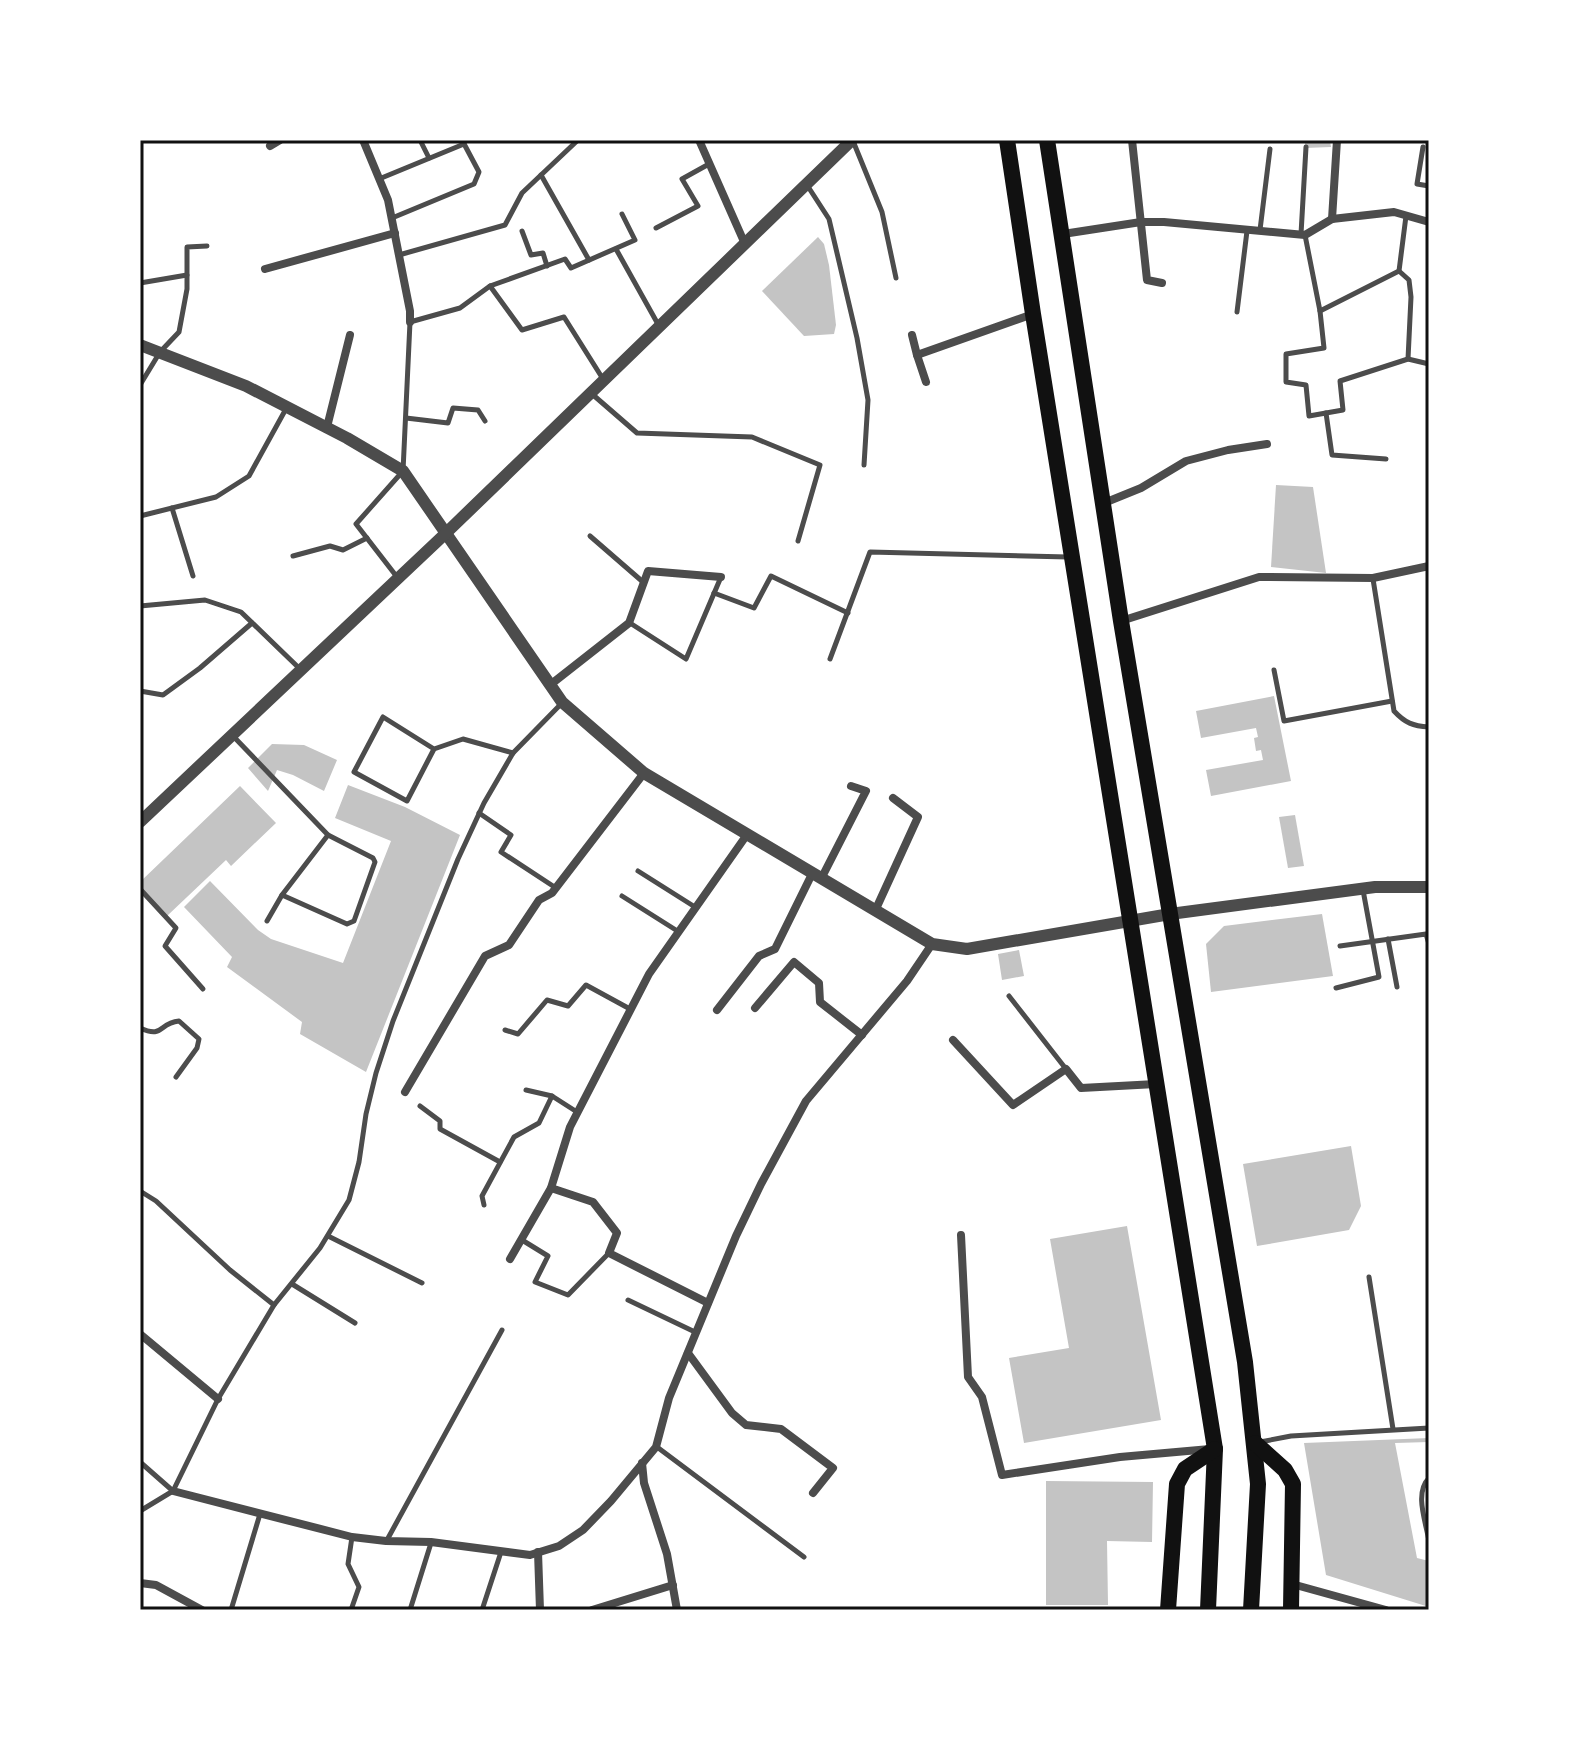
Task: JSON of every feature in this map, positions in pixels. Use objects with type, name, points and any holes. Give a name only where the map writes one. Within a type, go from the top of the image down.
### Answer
[{"type":"main road","points":[[1047,140],[1121,621],[1245,1362],[1258,1484],[1251,1610]]},
{"type":"main road","points":[[1007,141],[1215,1449],[1208,1610]]},
{"type":"main road","points":[[1255,1443],[1285,1470],[1293,1484],[1291,1610]]},
{"type":"main road","points":[[1168,1610],[1177,1484],[1185,1469],[1215,1449]]},
{"type":"street","points":[[270,146],[280,140]]},
{"type":"street","points":[[363,140],[388,200],[410,322]]},
{"type":"street","points":[[699,140],[745,244]]},
{"type":"street","points":[[140,822],[445,534],[852,140]]},
{"type":"street","points":[[1132,140],[1147,280],[1162,283]]},
{"type":"street","points":[[1332,219],[1337,140]]},
{"type":"street","points":[[1063,234],[1141,222],[1303,235],[1332,219],[1394,212],[1429,222]]},
{"type":"street","points":[[265,269],[395,233]]},
{"type":"street","points":[[917,355],[1033,314]]},
{"type":"street","points":[[327,427],[350,335]]},
{"type":"street","points":[[912,335],[926,382]]},
{"type":"street","points":[[140,345],[246,386],[327,427],[403,471],[562,702],[644,773],[932,944],[967,949],[1170,914],[1363,889],[1429,887]]},
{"type":"street","points":[[1104,503],[1141,488],[1186,461],[1267,444]]},
{"type":"street","points":[[1121,621],[1259,577],[1373,578],[1429,566]]},
{"type":"street","points":[[550,685],[629,623],[648,571],[721,577]]},
{"type":"street","points":[[405,1092],[485,956],[509,945],[539,900],[556,888],[644,773]]},
{"type":"street","points":[[717,1010],[759,956],[775,949],[866,791],[851,786]]},
{"type":"street","points":[[875,911],[918,817],[893,798]]},
{"type":"street","points":[[510,1259],[551,1188],[570,1127],[649,974],[746,836]]},
{"type":"street","points":[[173,1491],[352,1537],[431,1542],[530,1555],[559,1546],[583,1530],[656,1447],[669,1398],[708,1303],[761,1184],[806,1101],[907,981],[932,944]]},
{"type":"street","points":[[755,1008],[794,962],[819,983],[820,1002],[862,1035]]},
{"type":"street","points":[[953,1040],[1013,1105],[1066,1069],[1081,1088],[1156,1084]]},
{"type":"street","points":[[551,1188],[593,1202],[617,1233],[609,1253],[708,1303]]},
{"type":"street","points":[[961,1235],[968,1377],[982,1397],[1002,1475],[1120,1457],[1215,1449]]},
{"type":"street","points":[[140,1334],[218,1399]]},
{"type":"street","points":[[688,1353],[732,1413],[746,1425],[781,1429],[833,1468],[813,1493]]},
{"type":"street","points":[[642,1463],[644,1483],[667,1554],[677,1610]]},
{"type":"street","points":[[538,1552],[540,1610]]},
{"type":"street","points":[[140,1583],[156,1585],[202,1610]]},
{"type":"street","points":[[1292,1584],[1386,1610]]},
{"type":"street","points":[[592,1610],[673,1585]]},
{"type":"lane","points":[[420,140],[429,158]]},
{"type":"lane","points":[[399,255],[505,225],[522,193],[578,140]]},
{"type":"lane","points":[[852,140],[882,212],[896,278]]},
{"type":"lane","points":[[379,179],[463,142],[479,172],[474,184],[392,218]]},
{"type":"lane","points":[[1306,147],[1303,235],[1320,311],[1324,348],[1286,354],[1286,382],[1306,385],[1309,416],[1343,410],[1340,381],[1408,359],[1429,364]]},
{"type":"lane","points":[[1423,147],[1417,184],[1429,186]]},
{"type":"lane","points":[[1260,231],[1270,149]]},
{"type":"lane","points":[[656,228],[698,206],[682,179],[709,164]]},
{"type":"lane","points":[[541,175],[589,260]]},
{"type":"lane","points":[[806,184],[829,219],[857,338],[868,400],[864,465]]},
{"type":"lane","points":[[398,578],[356,524],[403,471],[410,322],[460,308],[490,286],[565,259],[571,268],[635,240],[622,214]]},
{"type":"lane","points":[[1399,271],[1406,215]]},
{"type":"lane","points":[[522,231],[531,255],[543,253],[547,266]]},
{"type":"lane","points":[[1237,312],[1247,231]]},
{"type":"lane","points":[[140,385],[160,352],[179,332],[187,289],[187,247],[207,246]]},
{"type":"lane","points":[[616,249],[659,327]]},
{"type":"lane","points":[[1320,311],[1399,271]]},
{"type":"lane","points":[[1399,271],[1409,280],[1411,297],[1408,359]]},
{"type":"lane","points":[[140,283],[187,275]]},
{"type":"lane","points":[[490,286],[522,330],[564,317],[604,380]]},
{"type":"lane","points":[[591,393],[637,433],[752,437],[820,465],[798,541]]},
{"type":"lane","points":[[140,516],[216,497],[249,476],[287,406]]},
{"type":"lane","points":[[406,418],[448,423],[453,408],[478,410],[485,421]]},
{"type":"lane","points":[[1326,413],[1332,455],[1386,459]]},
{"type":"lane","points":[[172,508],[193,576]]},
{"type":"lane","points":[[590,536],[644,583]]},
{"type":"lane","points":[[293,556],[330,546],[343,550],[367,538]]},
{"type":"lane","points":[[830,659],[870,552],[1073,557]]},
{"type":"lane","points":[[714,593],[754,608],[771,576],[848,613]]},
{"type":"lane","points":[[629,623],[686,659],[721,577]]},
{"type":"lane","points":[[1373,578],[1394,711],[1403,721],[1429,727]]},
{"type":"lane","points":[[140,606],[205,600],[241,612],[300,669]]},
{"type":"lane","points":[[140,691],[163,695],[252,623]]},
{"type":"lane","points":[[1274,670],[1284,721],[1392,701]]},
{"type":"lane","points":[[140,1511],[173,1491],[218,1399],[274,1305],[328,1236],[349,1200],[369,1101],[393,1021],[458,859],[479,813],[513,753],[562,702]]},
{"type":"lane","points":[[434,749],[383,717],[354,772],[407,801],[434,749],[463,739],[513,753]]},
{"type":"lane","points":[[233,735],[328,835],[373,858],[375,862],[354,921],[347,924],[282,895]]},
{"type":"lane","points":[[479,813],[511,835],[501,852],[556,888]]},
{"type":"lane","points":[[267,921],[282,895],[328,835]]},
{"type":"lane","points":[[638,871],[696,908]]},
{"type":"lane","points":[[140,889],[176,928],[165,946],[203,989]]},
{"type":"lane","points":[[1336,988],[1379,977],[1363,889]]},
{"type":"lane","points":[[622,896],[680,932]]},
{"type":"lane","points":[[1340,946],[1426,934],[1429,944]]},
{"type":"lane","points":[[1388,939],[1397,987]]},
{"type":"lane","points":[[505,1030],[518,1034],[547,1000],[568,1006],[586,985],[631,1010]]},
{"type":"lane","points":[[1009,996],[1066,1069]]},
{"type":"lane","points":[[140,1028],[152,1034],[159,1033],[170,1023],[179,1021],[199,1039],[197,1048],[176,1077]]},
{"type":"lane","points":[[526,1090],[552,1096],[578,1113]]},
{"type":"lane","points":[[484,1205],[482,1196],[514,1137],[539,1123],[552,1096]]},
{"type":"lane","points":[[420,1106],[440,1121],[440,1129],[500,1162]]},
{"type":"lane","points":[[140,1191],[156,1201],[230,1270],[274,1305]]},
{"type":"lane","points":[[328,1236],[422,1283]]},
{"type":"lane","points":[[522,1240],[548,1256],[535,1282],[568,1295],[609,1253]]},
{"type":"lane","points":[[1369,1277],[1393,1429]]},
{"type":"lane","points":[[292,1284],[355,1323]]},
{"type":"lane","points":[[628,1300],[696,1332]]},
{"type":"lane","points":[[386,1541],[502,1330]]},
{"type":"lane","points":[[1255,1443],[1291,1436],[1429,1428]]},
{"type":"lane","points":[[656,1447],[804,1557]]},
{"type":"lane","points":[[140,1462],[173,1491]]},
{"type":"lane","points":[[1429,1478],[1421,1495],[1429,1541]]},
{"type":"lane","points":[[231,1610],[260,1514]]},
{"type":"lane","points":[[351,1610],[359,1587],[348,1564],[352,1537]]},
{"type":"lane","points":[[410,1610],[431,1542]]},
{"type":"lane","points":[[482,1610],[502,1551]]},
{"type":"building","points":[[1305,140],[1330,140],[1331,147],[1305,148]]},
{"type":"building","points":[[818,237],[824,244],[829,265],[836,325],[834,334],[804,336],[762,291]]},
{"type":"building","points":[[1276,485],[1313,487],[1326,573],[1271,567]]},
{"type":"building","points":[[1274,696],[1291,781],[1211,796],[1206,770],[1263,760],[1261,750],[1256,751],[1256,728],[1201,738],[1196,711]]},
{"type":"building","points":[[272,744],[304,745],[337,760],[324,791],[277,770],[268,791],[248,768]]},
{"type":"building","points":[[348,785],[405,807],[460,835],[366,1072],[300,1034],[302,1022],[227,967],[232,957],[184,907],[210,881],[258,930],[271,939],[343,963],[391,841],[335,818]]},
{"type":"building","points":[[240,786],[276,823],[231,866],[226,860],[167,916],[140,888],[140,882]]},
{"type":"building","points":[[1295,815],[1304,866],[1288,868],[1279,817]]},
{"type":"building","points":[[1322,914],[1333,976],[1211,992],[1206,944],[1224,926]]},
{"type":"building","points":[[1019,950],[1024,976],[1002,980],[998,954]]},
{"type":"building","points":[[1351,1146],[1361,1206],[1349,1230],[1257,1246],[1243,1164]]},
{"type":"building","points":[[1127,1226],[1161,1420],[1024,1443],[1009,1358],[1069,1348],[1050,1239]]},
{"type":"building","points":[[1429,1438],[1429,1442],[1395,1443],[1417,1558],[1429,1561],[1429,1607],[1326,1575],[1304,1443]]},
{"type":"building","points":[[1046,1481],[1153,1482],[1152,1542],[1107,1541],[1108,1605],[1046,1605]]}]
